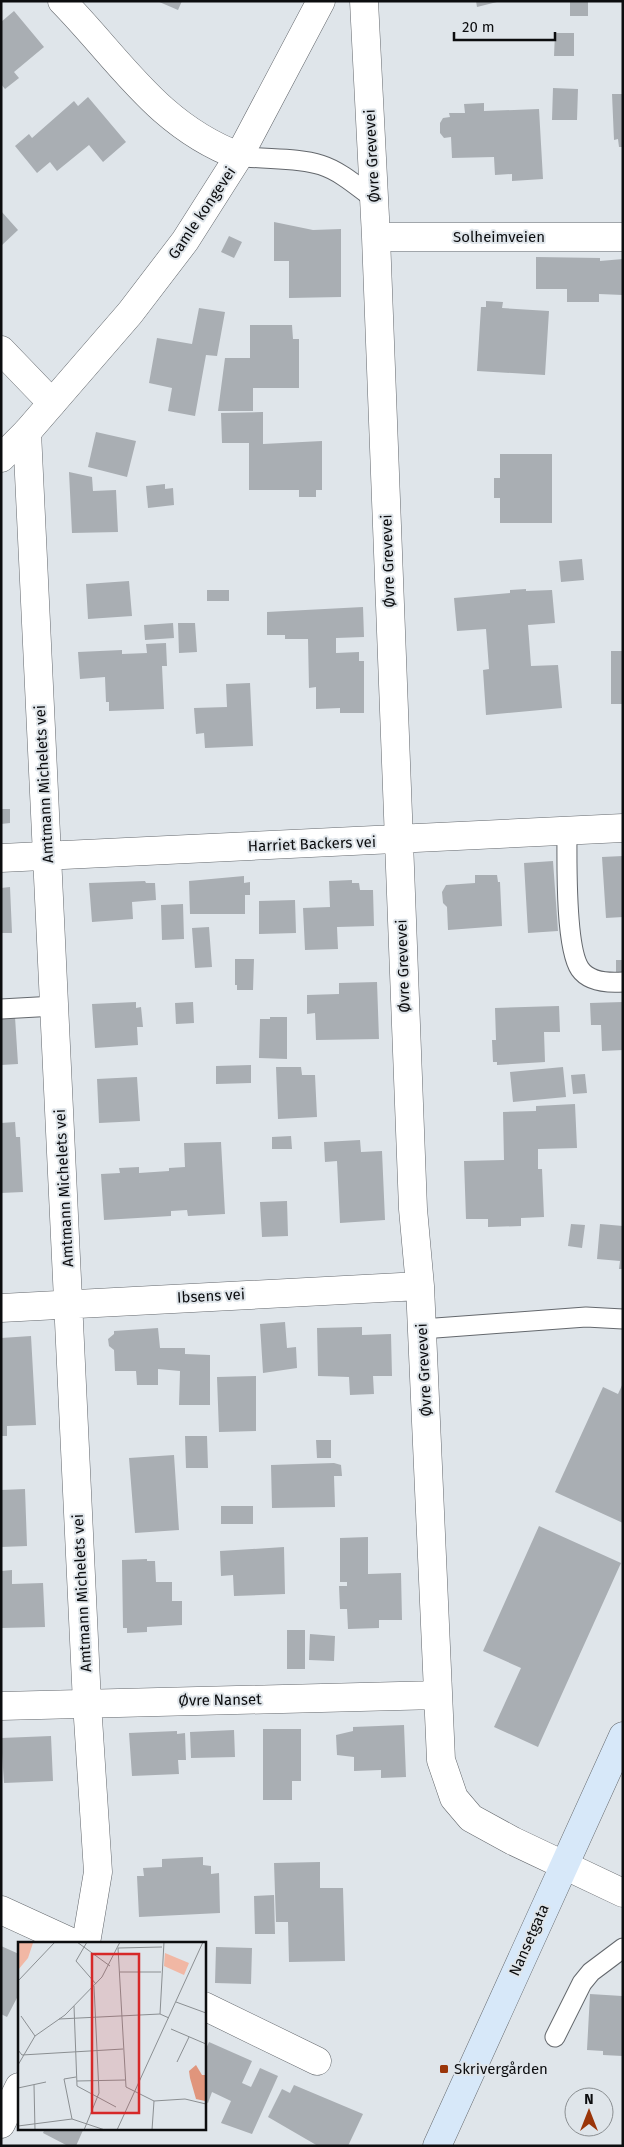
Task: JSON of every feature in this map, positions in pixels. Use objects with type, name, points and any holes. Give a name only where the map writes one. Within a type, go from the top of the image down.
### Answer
[{"type":"main road","name":"Nansetgata","points":[[437,2146],[623,1736]]},
{"type":"street","points":[[62,1],[157,106],[212,146],[239,156]]},
{"type":"street","name":"Gamle kongevei","points":[[1,458],[28,432],[130,314],[185,241],[239,156],[321,1]]},
{"type":"street","name":"Øvre Grevevei","points":[[364,1],[376,237],[413,1199],[420,1286],[441,1760],[454,1798],[471,1818],[499,1834],[623,1892]]},
{"type":"street","name":"Solheimveien","points":[[376,237],[623,237]]},
{"type":"street","points":[[1,350],[52,404]]},
{"type":"street","name":"Amtmann Michelets vei","points":[[28,432],[88,1703],[98,1872],[86,1942]]},
{"type":"street","name":"Harriet Backers vei","points":[[1,858],[623,828]]},
{"type":"street","name":"Ibsens vei","points":[[1,1308],[420,1286]]},
{"type":"street","name":"Øvre Nanset","points":[[1,1706],[438,1695]]},
{"type":"street","points":[[1,1910],[71,1942]]},
{"type":"street","points":[[205,2006],[317,2061]]},
{"type":"street","points":[[1,2124],[18,2089]]},
{"type":"lane","points":[[239,156],[265,160],[293,159],[322,165],[347,178],[374,198]]},
{"type":"lane","points":[[567,831],[570,926],[580,970],[600,981],[623,982]]},
{"type":"lane","points":[[1,1009],[55,1006]]},
{"type":"lane","points":[[422,1329],[586,1317],[623,1319]]},
{"type":"lane","points":[[555,2037],[582,1983],[591,1972],[623,1948]]},
{"type":"building","points":[[157,1],[182,1],[178,10]]},
{"type":"building","points":[[476,1],[497,1],[497,2],[477,7]]},
{"type":"building","points":[[570,1],[588,1],[588,16],[570,16]]},
{"type":"building","points":[[14,11],[44,47],[14,72],[19,78],[5,89],[1,84],[1,22]]},
{"type":"building","points":[[555,33],[574,33],[574,56],[554,56]]},
{"type":"building","points":[[553,88],[578,89],[577,120],[552,120]]},
{"type":"building","points":[[612,94],[623,94],[623,147],[619,147],[618,139],[614,140]]},
{"type":"building","points":[[88,97],[126,142],[103,162],[89,145],[57,171],[50,162],[37,173],[15,146],[29,134],[32,138],[74,101],[78,106]]},
{"type":"building","points":[[484,103],[484,111],[539,109],[543,179],[512,181],[512,174],[495,175],[494,157],[452,158],[451,137],[444,138],[440,133],[440,123],[443,118],[450,117],[449,113],[465,113],[464,104]]},
{"type":"building","points":[[1,211],[18,230],[1,246]]},
{"type":"building","points":[[274,222],[313,230],[341,229],[341,297],[289,298],[289,261],[274,261]]},
{"type":"building","points":[[229,236],[242,242],[234,258],[221,252]]},
{"type":"building","points":[[536,257],[600,258],[600,261],[623,259],[623,295],[599,294],[599,302],[567,302],[567,289],[536,289]]},
{"type":"building","points":[[486,301],[503,302],[502,308],[549,311],[545,375],[477,371],[481,307],[486,307]]},
{"type":"building","points":[[199,308],[225,312],[217,356],[206,355],[195,416],[168,411],[172,388],[149,383],[157,338],[192,344]]},
{"type":"building","points":[[250,325],[292,325],[293,339],[299,339],[299,388],[253,388],[253,411],[218,411],[225,358],[250,358]]},
{"type":"building","points":[[263,412],[263,444],[322,441],[322,490],[316,490],[316,497],[299,497],[299,490],[249,490],[249,443],[222,443],[221,413]]},
{"type":"building","points":[[96,432],[136,441],[127,477],[88,467]]},
{"type":"building","points":[[500,454],[552,454],[552,523],[500,523],[500,498],[494,498],[494,478],[500,478]]},
{"type":"building","points":[[69,472],[92,477],[93,491],[116,490],[118,532],[72,533]]},
{"type":"building","points":[[165,484],[165,489],[173,488],[174,505],[148,508],[146,486]]},
{"type":"building","points":[[582,559],[584,580],[561,582],[559,561]]},
{"type":"building","points":[[129,581],[132,616],[88,619],[86,584]]},
{"type":"building","points":[[526,589],[526,591],[552,590],[555,623],[528,625],[531,666],[558,665],[562,708],[486,715],[483,670],[489,669],[486,629],[457,631],[454,598],[510,593],[510,590]]},
{"type":"building","points":[[207,590],[229,590],[229,601],[207,601]]},
{"type":"building","points":[[363,607],[364,637],[336,638],[336,653],[359,652],[359,661],[364,661],[364,713],[340,713],[340,708],[316,709],[316,687],[309,688],[308,639],[285,639],[285,635],[267,635],[267,612]]},
{"type":"building","points":[[173,623],[174,638],[145,640],[144,625]]},
{"type":"building","points":[[178,623],[195,623],[197,652],[179,653]]},
{"type":"building","points":[[166,643],[167,666],[162,666],[164,709],[109,711],[109,702],[106,702],[105,677],[80,679],[78,652],[122,650],[122,654],[147,653],[146,644]]},
{"type":"building","points":[[611,651],[623,651],[623,704],[611,704]]},
{"type":"building","points":[[250,683],[253,746],[205,748],[204,733],[196,734],[194,708],[227,707],[226,684]]},
{"type":"building","points":[[1,809],[10,809],[10,823],[1,824]]},
{"type":"building","points":[[623,856],[623,917],[606,918],[602,857]]},
{"type":"building","points":[[553,861],[558,931],[528,933],[524,863]]},
{"type":"building","points":[[475,875],[497,875],[498,882],[500,882],[502,926],[448,930],[447,907],[443,903],[442,892],[446,885],[475,883]]},
{"type":"building","points":[[244,876],[244,883],[250,882],[250,895],[245,895],[245,914],[190,914],[189,881]]},
{"type":"building","points":[[352,880],[352,883],[359,883],[360,890],[373,890],[374,926],[337,927],[338,949],[305,950],[303,908],[330,907],[329,881]]},
{"type":"building","points":[[145,881],[146,883],[155,883],[156,900],[132,902],[133,919],[92,922],[89,883]]},
{"type":"building","points":[[10,887],[12,933],[1,933],[1,888]]},
{"type":"building","points":[[295,900],[296,933],[259,934],[259,901]]},
{"type":"building","points":[[183,904],[184,939],[162,940],[161,905]]},
{"type":"building","points":[[209,927],[212,967],[195,968],[192,928]]},
{"type":"building","points":[[235,959],[254,959],[253,990],[237,990],[237,985],[235,985]]},
{"type":"building","points":[[616,960],[623,960],[623,973],[616,973]]},
{"type":"building","points":[[377,982],[379,1039],[316,1040],[315,1013],[307,1014],[307,995],[339,994],[339,983]]},
{"type":"building","points":[[136,1002],[136,1008],[141,1007],[143,1027],[137,1027],[138,1045],[95,1048],[92,1004]]},
{"type":"building","points":[[193,1002],[194,1023],[176,1024],[175,1003]]},
{"type":"building","points":[[623,1002],[623,1050],[602,1051],[601,1025],[591,1025],[590,1003]]},
{"type":"building","points":[[559,1006],[560,1032],[544,1032],[545,1062],[497,1065],[497,1062],[493,1062],[492,1040],[496,1040],[495,1008]]},
{"type":"building","points":[[1,1017],[15,1017],[18,1064],[1,1065]]},
{"type":"building","points":[[270,1017],[287,1017],[287,1059],[259,1058],[260,1019],[270,1019]]},
{"type":"building","points":[[251,1065],[251,1083],[216,1084],[216,1066]]},
{"type":"building","points":[[276,1067],[301,1067],[302,1075],[315,1075],[317,1117],[278,1119]]},
{"type":"building","points":[[563,1067],[566,1097],[513,1102],[510,1072]]},
{"type":"building","points":[[585,1074],[587,1093],[573,1094],[571,1075]]},
{"type":"building","points":[[137,1077],[140,1121],[99,1123],[97,1079]]},
{"type":"building","points":[[575,1104],[577,1148],[538,1149],[538,1169],[542,1169],[544,1217],[521,1218],[521,1226],[488,1227],[488,1219],[466,1219],[464,1161],[504,1160],[503,1112],[536,1111],[536,1106]]},
{"type":"building","points":[[15,1122],[16,1137],[20,1137],[23,1192],[1,1193],[1,1123]]},
{"type":"building","points":[[291,1136],[292,1149],[272,1149],[272,1137]]},
{"type":"building","points":[[360,1140],[361,1152],[382,1151],[385,1220],[340,1223],[337,1161],[325,1162],[324,1142]]},
{"type":"building","points":[[221,1142],[225,1214],[188,1216],[187,1210],[171,1211],[171,1216],[104,1220],[101,1174],[120,1173],[119,1168],[139,1167],[139,1173],[169,1171],[169,1168],[185,1167],[184,1143]]},
{"type":"building","points":[[287,1201],[288,1236],[262,1237],[260,1202]]},
{"type":"building","points":[[571,1224],[585,1225],[582,1248],[568,1246]]},
{"type":"building","points":[[600,1224],[623,1226],[623,1269],[619,1269],[620,1261],[597,1259]]},
{"type":"building","points":[[285,1322],[287,1348],[296,1347],[297,1368],[263,1373],[260,1324]]},
{"type":"building","points":[[362,1327],[362,1335],[391,1334],[392,1376],[373,1376],[374,1394],[350,1395],[349,1377],[318,1376],[317,1328]]},
{"type":"building","points":[[158,1328],[160,1348],[185,1348],[185,1354],[210,1355],[210,1405],[179,1405],[180,1371],[158,1369],[158,1385],[137,1385],[136,1371],[115,1371],[114,1350],[109,1346],[108,1339],[114,1334],[114,1331]]},
{"type":"building","points":[[31,1336],[36,1425],[7,1426],[7,1436],[1,1436],[1,1338]]},
{"type":"building","points":[[256,1376],[256,1431],[219,1432],[217,1377]]},
{"type":"building","points":[[623,1383],[623,1523],[555,1492],[603,1387],[618,1394]]},
{"type":"building","points":[[185,1436],[207,1436],[208,1468],[186,1468]]},
{"type":"building","points":[[316,1440],[331,1440],[331,1458],[317,1458]]},
{"type":"building","points":[[174,1455],[179,1530],[135,1533],[129,1458]]},
{"type":"building","points":[[334,1463],[341,1465],[342,1476],[334,1476],[335,1507],[272,1508],[271,1465]]},
{"type":"building","points":[[25,1489],[27,1546],[1,1547],[1,1490]]},
{"type":"building","points":[[221,1506],[253,1506],[253,1524],[221,1524]]},
{"type":"building","points":[[539,1526],[621,1563],[538,1747],[494,1727],[521,1668],[483,1651]]},
{"type":"building","points":[[368,1537],[368,1574],[401,1573],[402,1620],[379,1620],[379,1628],[348,1629],[347,1609],[340,1609],[339,1586],[347,1586],[347,1582],[340,1582],[340,1538]]},
{"type":"building","points":[[284,1547],[285,1594],[234,1596],[233,1575],[221,1576],[220,1551]]},
{"type":"building","points":[[147,1559],[147,1561],[155,1561],[156,1582],[172,1582],[172,1601],[182,1601],[182,1625],[147,1627],[147,1632],[127,1633],[127,1628],[123,1628],[122,1560]]},
{"type":"building","points":[[12,1570],[12,1584],[43,1583],[45,1627],[1,1628],[1,1571]]},
{"type":"building","points":[[287,1630],[305,1630],[305,1669],[287,1669]]},
{"type":"building","points":[[310,1634],[335,1636],[334,1661],[309,1660]]},
{"type":"building","points":[[404,1725],[406,1777],[381,1778],[381,1770],[354,1771],[354,1757],[337,1755],[336,1735],[353,1731],[353,1727]]},
{"type":"building","points":[[263,1729],[301,1729],[301,1781],[292,1781],[292,1800],[263,1800]]},
{"type":"building","points":[[234,1730],[235,1757],[191,1758],[190,1732]]},
{"type":"building","points":[[177,1731],[177,1734],[185,1733],[186,1760],[178,1760],[179,1774],[132,1776],[129,1733]]},
{"type":"building","points":[[51,1736],[53,1781],[4,1783],[1,1738]]},
{"type":"building","points":[[203,1857],[203,1865],[211,1866],[211,1874],[219,1873],[220,1913],[139,1917],[137,1876],[144,1876],[143,1868],[162,1867],[162,1859]]},
{"type":"building","points":[[320,1862],[320,1888],[343,1888],[345,1961],[289,1962],[288,1922],[276,1922],[274,1863]]},
{"type":"building","points":[[274,1895],[275,1934],[255,1934],[254,1896]]},
{"type":"building","points":[[1,1946],[18,1954],[18,1996],[7,2017],[1,2014]]},
{"type":"building","points":[[216,1947],[252,1948],[251,1984],[215,1983]]},
{"type":"building","points":[[590,1994],[622,1996],[623,2056],[603,2055],[603,2051],[587,2050]]},
{"type":"building","points":[[209,2042],[252,2061],[242,2083],[251,2087],[260,2068],[278,2076],[252,2134],[221,2123],[231,2101],[212,2092],[208,2103],[205,2102],[205,2051]]},
{"type":"building","points":[[294,2085],[363,2114],[348,2146],[318,2146],[268,2117],[282,2089],[290,2093]]},
{"type":"building","points":[[44,2130],[83,2130],[76,2146],[68,2146],[43,2133]]},
{"type":"place","name":"Skrivergården","points":[[444,2069]]}]
